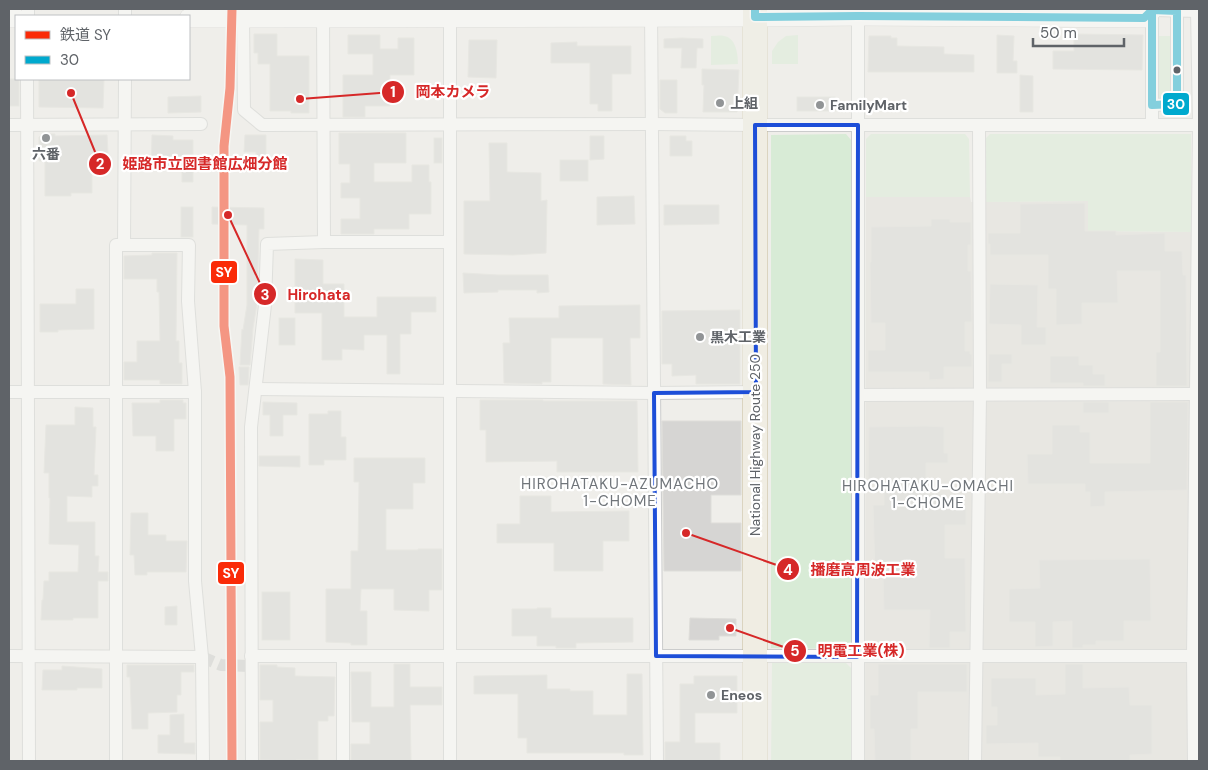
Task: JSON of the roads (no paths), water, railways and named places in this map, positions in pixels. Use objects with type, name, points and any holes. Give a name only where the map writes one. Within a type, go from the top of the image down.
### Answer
[{"type":"highway","name":"National Highway Route 250","points":[[755,13],[756,761]]},
{"type":"street","points":[[1152,9],[1198,10],[1199,125],[1193,656],[1194,761]]},
{"type":"street","points":[[198,15],[858,12],[1144,18],[1152,9]]},
{"type":"street","points":[[1152,9],[1152,125]]},
{"type":"street","points":[[1152,105],[1177,104],[1177,10]]},
{"type":"street","points":[[858,12],[858,761]]},
{"type":"street","points":[[323,13],[324,242]]},
{"type":"street","points":[[450,13],[450,761]]},
{"type":"street","points":[[651,13],[657,761]]},
{"type":"street","points":[[248,15],[244,110],[262,125],[1199,125]]},
{"type":"street","points":[[28,80],[28,761]]},
{"type":"street","points":[[124,245],[125,80]]},
{"type":"street","points":[[9,125],[201,124]]},
{"type":"street","points":[[976,761],[980,395],[979,125]]},
{"type":"street","points":[[252,761],[251,427],[265,306],[267,244],[450,242]]},
{"type":"street","points":[[116,761],[116,245],[189,245],[188,301],[195,392],[195,580],[202,657],[203,761]]},
{"type":"street","points":[[256,389],[654,393],[756,392]]},
{"type":"street","points":[[9,392],[195,392]]},
{"type":"street","points":[[858,396],[1196,394]]},
{"type":"street","points":[[9,656],[202,657]]},
{"type":"street","points":[[251,656],[1193,656]]},
{"type":"street","points":[[343,761],[344,656]]},
{"type":"tunnel","points":[[202,657],[221,665],[251,666]]},
{"type":"rail line","name":"SY","points":[[232,9],[230,88],[224,146],[224,326],[230,377],[232,761]]},
{"type":"place","name":"姫路市立図書館広畑分館","points":[[71,93]]},
{"type":"place","name":"岡本カメラ","points":[[300,99]]},
{"type":"place","name":"上組","points":[[720,103]]},
{"type":"place","name":"FamilyMart","points":[[820,105]]},
{"type":"place","name":"六番","points":[[46,138]]},
{"type":"place","name":"Hirohata","points":[[228,215]]},
{"type":"place","name":"黒木工業","points":[[700,337]]},
{"type":"place","name":"播磨高周波工業","points":[[686,533]]},
{"type":"place","name":"明電工業(株)","points":[[730,628]]},
{"type":"place","name":"Eneos","points":[[711,695]]},
{"type":"district","name":"HIROHATAKU-AZUMACHO 1-CHOME","points":[[620,492]]},
{"type":"district","name":"HIROHATAKU-OMACHI 1-CHOME","points":[[928,494]]}]
